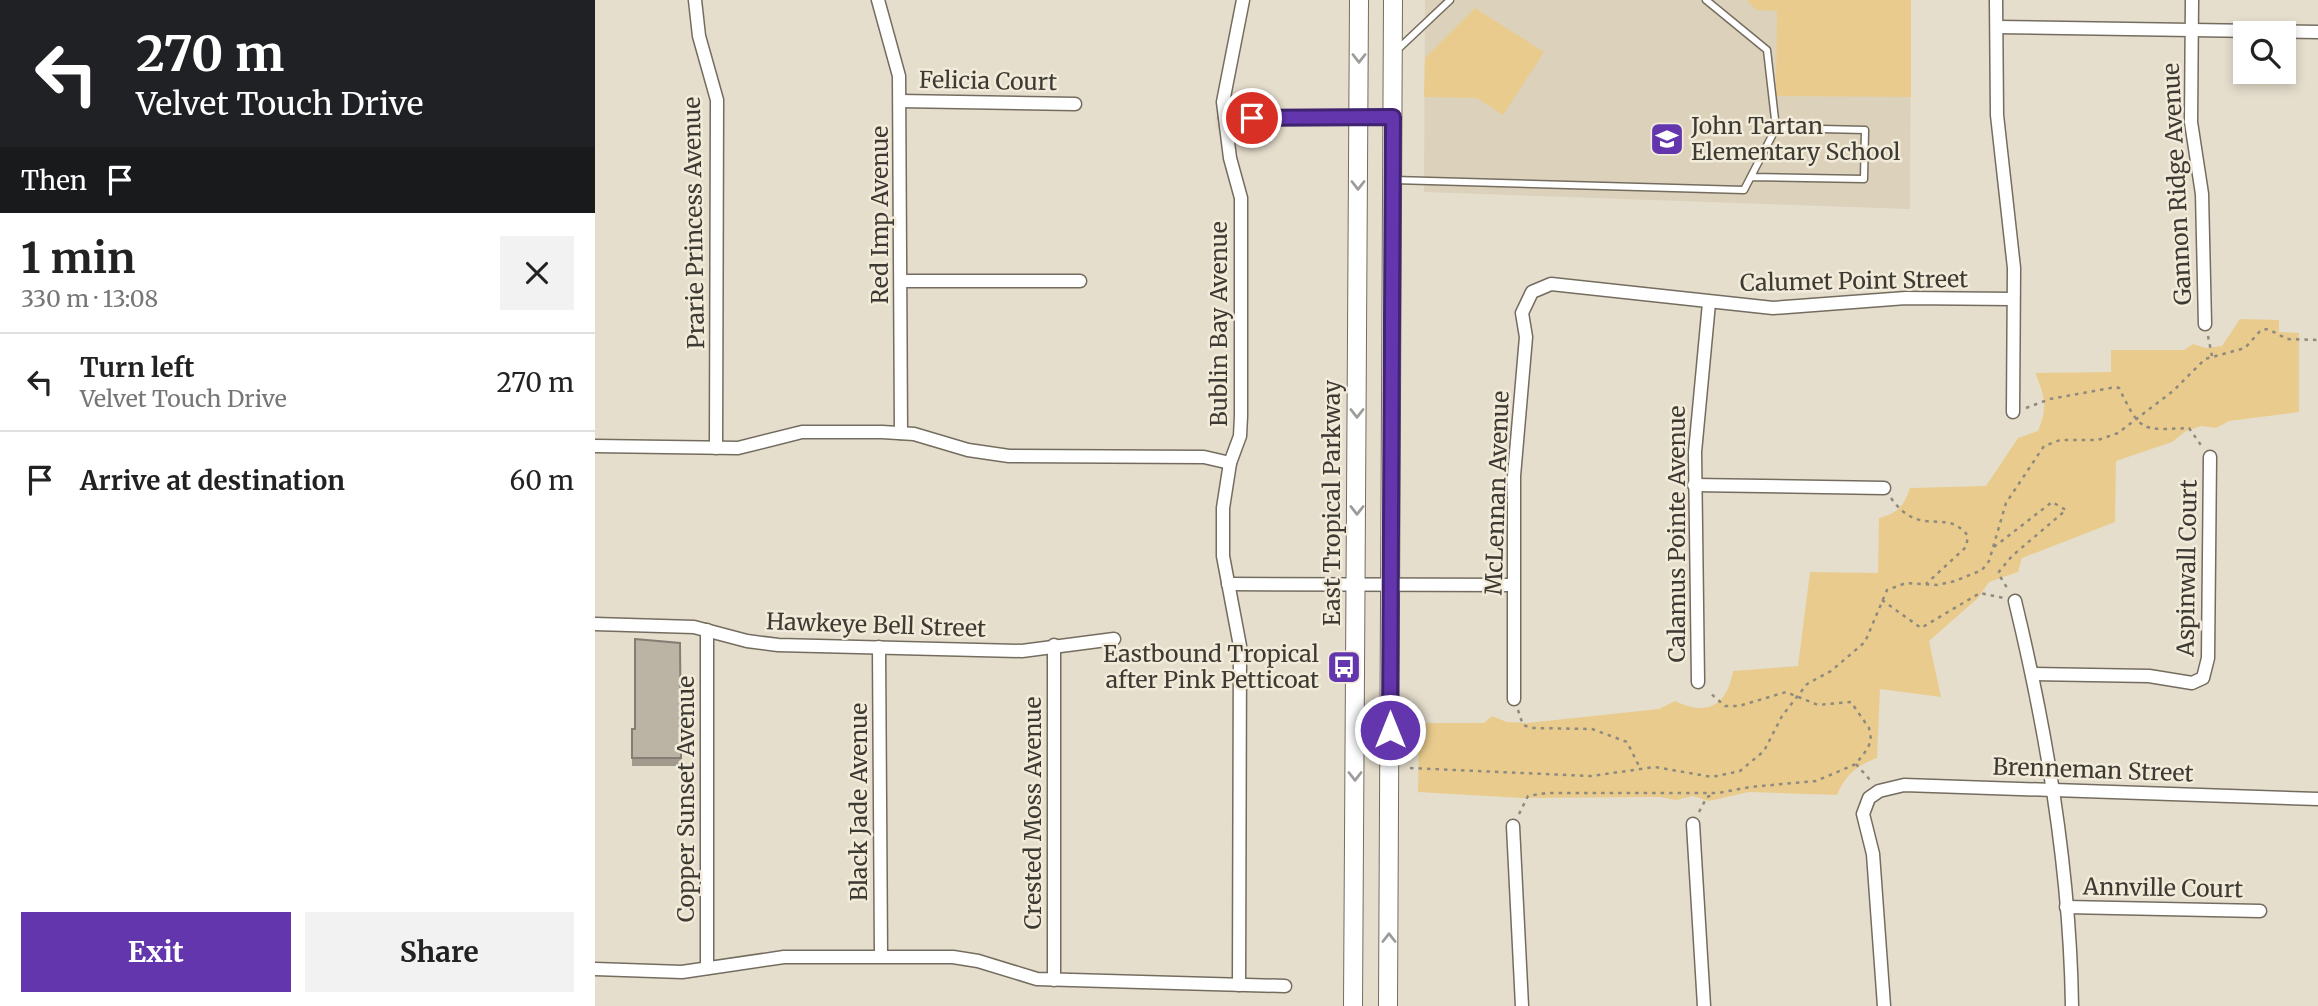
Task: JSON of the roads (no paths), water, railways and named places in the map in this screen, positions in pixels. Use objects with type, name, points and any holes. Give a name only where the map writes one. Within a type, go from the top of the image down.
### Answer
[{"type":"main road","name":"East Tropical Parkway","points":[[1359,0],[1358,117],[1388,1006]]},
{"type":"main road","name":"East Tropical Parkway","points":[[1353,1006],[1392,180],[1393,0]]},
{"type":"street","name":"Prarie Princess Avenue","points":[[695,0],[699,36],[716,100],[716,448]]},
{"type":"street","name":"Red Imp Avenue","points":[[878,0],[899,76],[901,433]]},
{"type":"street","name":"Bublin Bay Avenue","points":[[1239,985],[1240,646],[1223,556],[1223,508],[1230,463],[1240,436],[1241,416],[1241,198],[1230,158],[1225,84],[1239,32],[1243,0]]},
{"type":"street","points":[[1996,0],[1997,114],[2012,244],[2013,412]]},
{"type":"street","name":"Gannon Ridge Avenue","points":[[2192,0],[2191,122],[2202,194],[2205,324]]},
{"type":"street","points":[[1997,27],[2318,32]]},
{"type":"street","name":"Felicia Court","points":[[900,101],[1075,104]]},
{"type":"street","points":[[1226,118],[1393,117]]},
{"type":"street","points":[[902,281],[1080,281]]},
{"type":"street","name":"Calumet Point Street","points":[[1532,292],[1551,284],[1773,308],[1906,298],[2013,299]]},
{"type":"street","name":"McLennan Avenue","points":[[1514,699],[1514,476],[1526,337],[1522,313],[1532,292]]},
{"type":"street","name":"Calamus Pointe Avenue","points":[[1698,682],[1694,485],[1709,303]]},
{"type":"street","points":[[595,446],[747,447],[801,432],[901,433],[1009,456],[1204,457],[1230,463]]},
{"type":"street","name":"Aspinwall Court","points":[[2033,674],[2149,676],[2192,683],[2203,678],[2208,658],[2210,457]]},
{"type":"street","points":[[1694,485],[1884,488]]},
{"type":"street","points":[[1228,584],[1513,585]]},
{"type":"street","points":[[2015,601],[2033,674],[2052,790],[2066,907],[2072,1006]]},
{"type":"street","name":"Hawkeye Bell Street","points":[[595,624],[680,625],[747,641],[778,645],[1022,651],[1114,639]]},
{"type":"street","name":"Copper Sunset Avenue","points":[[707,630],[707,968]]},
{"type":"street","name":"Crested Moss Avenue","points":[[1054,645],[1054,980]]},
{"type":"street","name":"Black Jade Avenue","points":[[879,647],[881,956]]},
{"type":"street","name":"Brenneman Street","points":[[1884,1006],[1873,854],[1863,814],[1874,794],[1904,785],[2318,799]]},
{"type":"street","points":[[1693,824],[1704,1006]]},
{"type":"street","points":[[1513,826],[1522,1006]]},
{"type":"street","name":"Annville Court","points":[[2066,907],[2260,912]]},
{"type":"street","points":[[595,969],[682,972],[784,957],[954,957],[978,961],[1025,977],[1054,980],[1285,986]]},
{"type":"lane","points":[[1393,54],[1450,0]]},
{"type":"lane","points":[[1392,180],[1744,190],[1776,128],[1767,50],[1706,0]]},
{"type":"lane","points":[[1751,177],[1864,179],[1865,130],[1776,128]]},
{"type":"place","name":"John Tartan Elementary School","points":[[1667,139]]},
{"type":"place","name":"Eastbound Tropical after Pink Petticoat","points":[[1344,667]]}]
